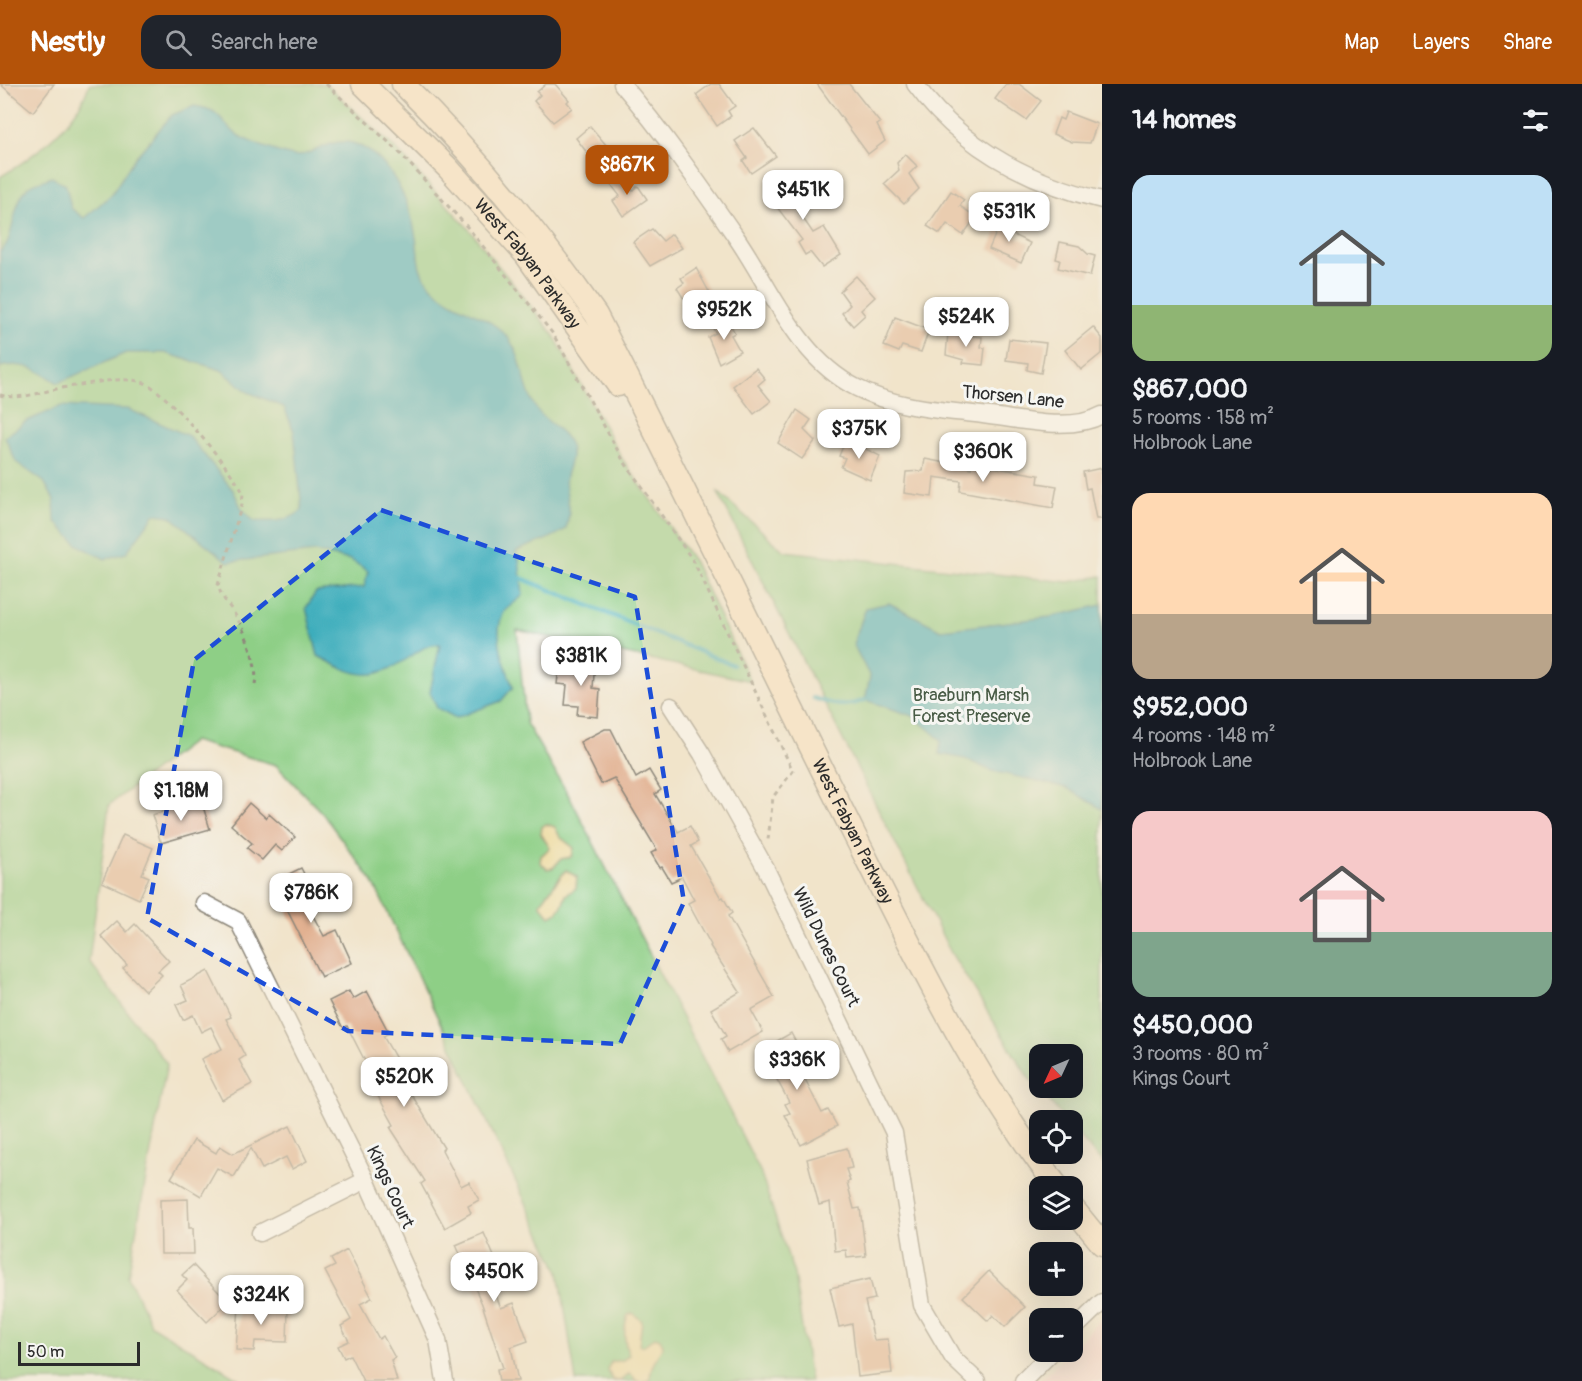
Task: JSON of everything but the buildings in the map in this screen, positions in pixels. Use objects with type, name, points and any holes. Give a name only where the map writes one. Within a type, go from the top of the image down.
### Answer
[{"type":"main road","name":"West Fabyan Parkway","points":[[363,84],[447,167],[526,255],[672,462]]},
{"type":"main road","name":"West Fabyan Parkway","points":[[403,84],[481,166],[542,238],[596,315],[672,462],[781,688],[922,969],[996,1096],[1050,1176]]},
{"type":"main road","points":[[1083,1221],[1102,1244]]},
{"type":"street","name":"Thorsen Lane","points":[[622,84],[650,117],[737,239],[790,325],[820,361],[856,388],[895,402],[1045,423],[1091,421],[1102,415]]},
{"type":"street","points":[[915,84],[961,135],[1014,170],[1066,191],[1102,200]]},
{"type":"street","name":"Wild Dunes Court","points":[[671,706],[702,754],[766,869],[894,1133],[922,1305],[953,1358],[977,1381]]},
{"type":"street","name":"Kings Court","points":[[204,903],[238,921],[366,1180],[438,1340],[446,1381]]},
{"type":"street","points":[[260,1233],[366,1180]]},
{"type":"street","points":[[1083,1320],[1102,1302]]},
{"type":"street","points":[[1023,1381],[1042,1362]]},
{"type":"path","points":[[326,84],[398,151],[462,221],[553,334],[623,460],[694,561],[793,771],[773,797],[766,869]]},
{"type":"path","points":[[0,395],[14,399],[66,387],[133,380],[146,383],[154,388],[193,427],[241,488],[242,504],[218,585],[221,598],[240,623],[257,674],[255,684]]},
{"type":"highlighted area","points":[[381,510],[635,597],[684,902],[620,1044],[348,1031],[147,918],[194,660]]},
{"type":"shaded area","points":[[1102,1318],[1102,1381],[1040,1381],[1059,1362],[1083,1362],[1083,1338]]},
{"type":"green space","points":[[89,84],[326,84],[398,151],[469,229],[553,334],[623,460],[694,562],[750,681],[517,630],[526,723],[572,801],[760,1171],[794,1274],[810,1381],[576,1381],[559,1272],[373,882],[323,814],[276,765],[193,741],[109,805],[89,961],[167,1064],[128,1276],[151,1325],[242,1381],[0,1381],[0,177],[53,138],[75,112]]},
{"type":"green space","name":"Braeburn Marsh Forest Preserve","points":[[717,491],[784,551],[1069,582],[1102,576],[1102,1163],[1083,1141],[1083,1110],[1057,1110],[1047,1098],[1083,1098],[1083,1044],[1029,1044],[1028,1077],[951,953]]},
{"type":"sand","points":[[546,824],[555,827],[560,837],[574,848],[572,857],[561,859],[553,868],[547,869],[540,862],[541,856],[550,848],[541,834],[542,827]]},
{"type":"sand","points":[[566,870],[577,877],[576,888],[566,895],[559,911],[550,916],[540,904]]},
{"type":"sand","points":[[633,1313],[642,1321],[639,1345],[643,1346],[655,1337],[660,1339],[663,1345],[652,1367],[649,1381],[636,1381],[629,1374],[620,1381],[613,1380],[607,1370],[611,1362],[623,1360],[629,1355],[625,1330],[628,1315]]},
{"type":"water","points":[[194,106],[214,112],[234,132],[246,139],[284,153],[304,155],[333,143],[349,142],[370,152],[381,161],[398,184],[410,211],[423,276],[444,297],[502,331],[518,357],[530,396],[537,410],[568,441],[571,455],[565,481],[569,507],[566,529],[516,552],[523,595],[509,606],[500,622],[501,651],[513,687],[501,701],[456,718],[437,708],[430,692],[440,644],[427,646],[385,671],[374,674],[344,669],[318,656],[306,608],[316,592],[364,587],[368,571],[351,560],[315,552],[228,562],[170,516],[155,514],[126,553],[105,559],[78,545],[55,521],[54,500],[44,482],[16,462],[5,437],[25,422],[61,406],[128,409],[189,436],[233,490],[242,509],[254,521],[286,519],[302,510],[294,432],[284,407],[248,392],[221,370],[165,353],[126,353],[58,383],[24,366],[0,367],[0,251],[9,239],[23,193],[29,186],[52,177],[66,185],[71,208],[84,218],[111,195],[134,159],[172,115]]},
{"type":"water","points":[[889,603],[941,630],[1050,617],[1102,605],[1102,809],[1067,788],[992,771],[965,759],[939,754],[941,740],[913,716],[865,700],[870,677],[853,644],[866,608]]},
{"type":"waterway","points":[[521,578],[733,665]]},
{"type":"waterway","points":[[813,698],[839,705],[865,700]]}]
